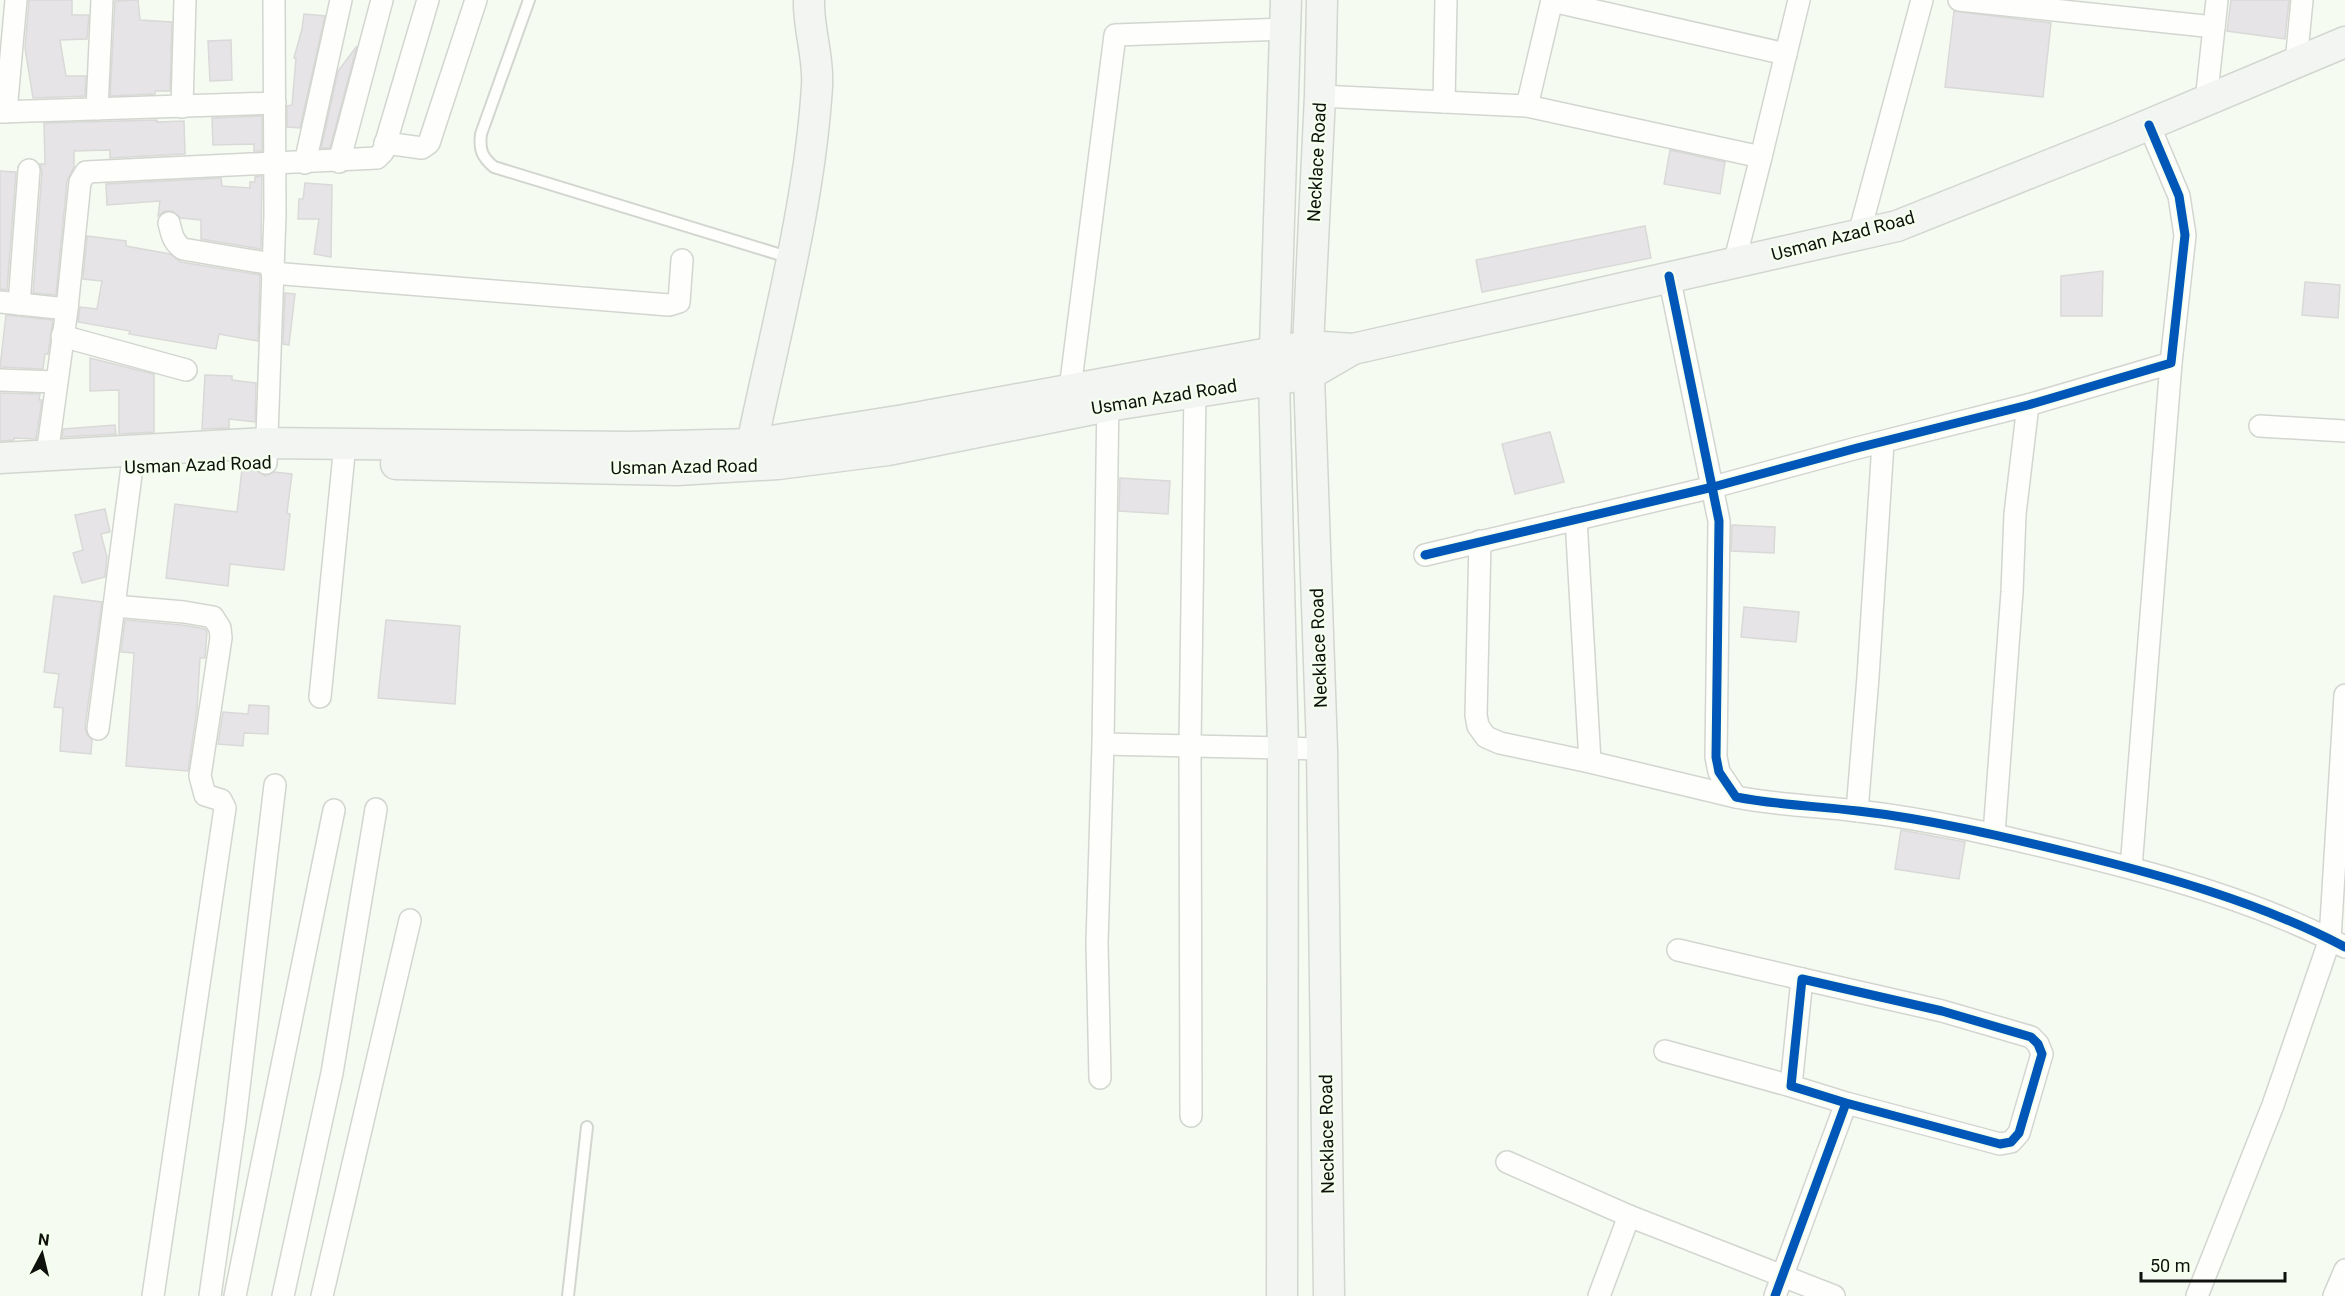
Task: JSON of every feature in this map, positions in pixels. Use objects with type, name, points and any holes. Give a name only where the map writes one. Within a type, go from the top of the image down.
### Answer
[{"type":"main road","points":[[752,444],[812,145],[818,62],[809,18],[809,0]]},
{"type":"main road","name":"Necklace Road","points":[[1322,0],[1309,360],[1322,750],[1329,1296]]},
{"type":"main road","name":"Necklace Road","points":[[1282,1296],[1283,748],[1274,365],[1286,14]]},
{"type":"main road","name":"Usman Azad Road","points":[[345,453],[493,468],[677,470],[778,464],[888,450],[1108,394],[1309,360],[1669,276],[1734,264],[1897,226],[2149,125],[2345,42]]},
{"type":"main road","name":"Usman Azad Road","points":[[0,458],[46,455],[345,453],[752,444],[834,432],[1070,389],[1108,394],[1195,392],[1274,365]]},
{"type":"main road","name":"Usman Azad Road","points":[[0,475],[132,467],[265,453]]},
{"type":"street","points":[[16,0],[3,112],[275,103]]},
{"type":"street","points":[[97,109],[102,0]]},
{"type":"street","points":[[182,107],[185,0]]},
{"type":"street","points":[[265,453],[275,164],[274,0]]},
{"type":"street","points":[[305,163],[341,0]]},
{"type":"street","points":[[339,162],[382,0]]},
{"type":"street","points":[[46,455],[67,309],[80,182],[86,172],[339,162],[381,156],[428,0]]},
{"type":"street","points":[[385,143],[422,148],[429,143],[476,0]]},
{"type":"street","points":[[1444,102],[1446,0]]},
{"type":"street","points":[[1527,106],[1552,0],[1786,54]]},
{"type":"street","points":[[1734,264],[1799,0]]},
{"type":"street","points":[[1859,234],[1922,0]]},
{"type":"street","points":[[1959,0],[2214,27]]},
{"type":"street","points":[[2206,100],[2217,0]]},
{"type":"street","points":[[2296,63],[2302,0]]},
{"type":"street","points":[[1070,389],[1115,35],[1286,14]]},
{"type":"street","points":[[1320,96],[1527,106],[1761,157]]},
{"type":"street","points":[[2131,868],[2171,363],[2185,235],[2179,196],[2149,125]]},
{"type":"street","points":[[29,170],[9,303],[67,309]]},
{"type":"street","points":[[169,224],[172,239],[183,249],[272,268],[669,305],[679,302],[682,260]]},
{"type":"street","points":[[1669,276],[1713,487],[1719,532],[1716,757],[1719,772],[1736,797]]},
{"type":"street","points":[[62,336],[186,370]]},
{"type":"street","points":[[1425,555],[1713,487],[2028,405],[2171,363]]},
{"type":"street","points":[[0,380],[56,382]]},
{"type":"street","points":[[1191,1116],[1190,746],[1195,392]]},
{"type":"street","points":[[1100,1078],[1097,944],[1103,744],[1108,394]]},
{"type":"street","points":[[1994,834],[2012,592],[2015,514],[2028,405]]},
{"type":"street","points":[[2260,426],[2345,431]]},
{"type":"street","points":[[1857,811],[1883,443]]},
{"type":"street","points":[[320,697],[345,453]]},
{"type":"street","points":[[98,729],[132,467]]},
{"type":"street","points":[[1576,519],[1590,762]]},
{"type":"street","points":[[1480,542],[1476,715],[1478,726],[1486,736],[1500,743],[1736,797],[1827,810],[1857,811],[1994,834],[2131,868],[2238,900],[2338,943]]},
{"type":"street","points":[[114,606],[213,617],[220,628],[221,638],[200,776],[205,795],[221,800],[225,808],[153,1296]]},
{"type":"street","points":[[2197,1296],[2273,1105],[2305,1016],[2338,943],[2345,695]]},
{"type":"street","points":[[1103,744],[1322,750]]},
{"type":"street","points":[[210,1296],[235,1121],[274,784]]},
{"type":"street","points":[[284,1296],[332,1073],[376,809]]},
{"type":"street","points":[[235,1296],[334,810]]},
{"type":"street","points":[[322,1296],[410,920]]},
{"type":"street","points":[[1665,1051],[2000,1144],[2011,1142],[2019,1132],[2042,1054],[2038,1044],[2031,1037],[1942,1011],[1677,950]]},
{"type":"street","points":[[1791,1086],[1802,980]]},
{"type":"street","points":[[1779,1286],[1846,1103]]},
{"type":"street","points":[[1507,1162],[1779,1286],[1834,1296]]},
{"type":"street","points":[[1599,1296],[1629,1216]]},
{"type":"street","points":[[2334,1296],[2345,1270]]},
{"type":"lane","points":[[529,0],[481,134],[480,146],[484,159],[494,167],[791,258]]},
{"type":"lane","points":[[568,1296],[587,1126]]},
{"type":"building","points":[[29,0],[72,0],[72,15],[89,15],[87,39],[60,40],[66,76],[86,76],[85,96],[33,98],[25,48]]},
{"type":"building","points":[[138,0],[140,20],[172,22],[170,91],[110,96],[115,1]]},
{"type":"building","points":[[2231,0],[2289,0],[2285,39],[2227,31]]},
{"type":"building","points":[[1954,11],[2051,23],[2043,97],[1945,87]]},
{"type":"building","points":[[304,14],[325,16],[300,128],[287,127],[287,106],[292,105],[296,58],[294,58]]},
{"type":"building","points":[[231,40],[232,80],[210,81],[208,41]]},
{"type":"building","points":[[357,46],[330,148],[321,148],[338,71]]},
{"type":"building","points":[[262,116],[262,151],[254,151],[254,144],[213,145],[212,118]]},
{"type":"building","points":[[157,120],[157,122],[184,121],[185,154],[110,158],[110,150],[74,151],[74,167],[67,181],[56,295],[33,293],[42,171],[40,164],[45,164],[44,123]]},
{"type":"building","points":[[1670,150],[1725,162],[1720,194],[1664,184]]},
{"type":"building","points":[[0,171],[16,172],[7,290],[0,289]]},
{"type":"building","points":[[262,176],[261,249],[201,239],[201,220],[180,218],[172,211],[165,211],[158,216],[160,201],[107,205],[106,184],[221,178],[222,186],[250,188],[250,182],[255,182],[255,177]]},
{"type":"building","points":[[305,183],[332,185],[331,257],[314,254],[319,219],[298,219],[299,199],[303,199]]},
{"type":"building","points":[[1645,226],[1651,258],[1482,292],[1476,260]]},
{"type":"building","points":[[87,236],[126,241],[126,246],[170,254],[181,262],[260,275],[258,341],[219,334],[216,349],[129,334],[130,331],[78,322],[80,307],[97,309],[102,281],[83,279]]},
{"type":"building","points":[[2103,271],[2102,316],[2061,316],[2061,276]]},
{"type":"building","points":[[2305,282],[2340,285],[2338,318],[2302,315]]},
{"type":"building","points":[[285,293],[295,294],[289,345],[283,344]]},
{"type":"building","points":[[6,315],[53,320],[48,354],[45,354],[43,369],[0,367]]},
{"type":"building","points":[[90,358],[154,374],[154,432],[119,434],[119,390],[90,391]]},
{"type":"building","points":[[205,375],[232,376],[232,380],[256,383],[255,422],[229,419],[229,428],[202,429]]},
{"type":"building","points":[[0,393],[40,394],[39,400],[42,400],[36,439],[14,438],[14,440],[0,441]]},
{"type":"building","points":[[115,425],[116,434],[62,437],[63,429]]},
{"type":"building","points":[[1550,432],[1564,482],[1515,494],[1502,444]]},
{"type":"building","points":[[242,469],[256,470],[265,476],[274,472],[292,474],[284,570],[230,564],[228,586],[166,578],[175,504],[237,512]]},
{"type":"building","points":[[1120,478],[1170,481],[1168,514],[1119,511]]},
{"type":"building","points":[[105,509],[110,532],[101,534],[107,557],[105,577],[82,583],[73,553],[83,550],[75,515]]},
{"type":"building","points":[[1732,525],[1775,527],[1774,553],[1731,551]]},
{"type":"building","points":[[54,596],[102,602],[85,727],[92,740],[91,754],[60,751],[63,708],[54,707],[59,674],[44,672]]},
{"type":"building","points":[[1744,607],[1799,612],[1796,642],[1741,637]]},
{"type":"building","points":[[125,620],[182,625],[205,629],[207,632],[205,658],[200,658],[197,709],[188,771],[126,766],[134,653],[121,652]]},
{"type":"building","points":[[386,620],[460,626],[455,704],[378,698]]},
{"type":"building","points":[[249,705],[269,706],[268,734],[244,733],[243,746],[218,744],[223,712],[248,714]]},
{"type":"building","points":[[1901,830],[1965,842],[1959,879],[1895,869]]},
{"type":"cycle path","points":[[1425,555],[1713,487],[2028,405],[2171,363],[2185,235],[2179,196],[2149,125]]},
{"type":"cycle path","points":[[1669,276],[1719,521],[1716,757],[1719,772],[1736,797],[1938,823],[2071,853],[2211,892],[2279,917],[2345,947]]},
{"type":"cycle path","points":[[1775,1296],[1846,1103],[1791,1086],[1802,979],[1942,1011],[2031,1037],[2038,1044],[2042,1054],[2019,1133],[2011,1142],[2000,1144],[1846,1103]]}]
